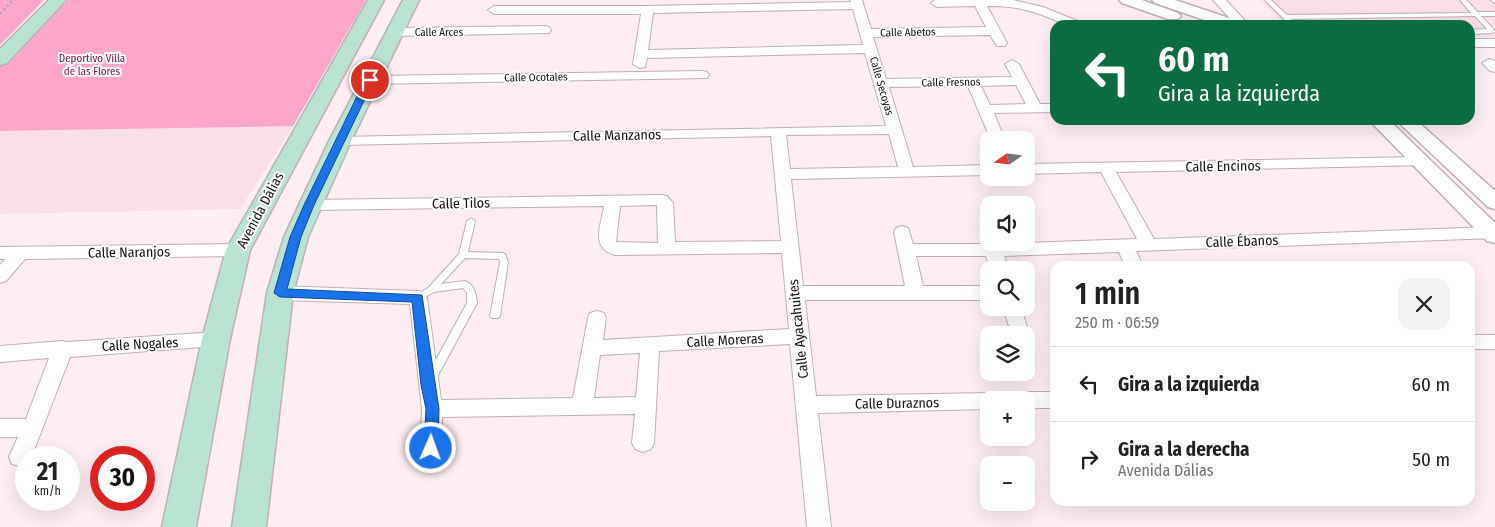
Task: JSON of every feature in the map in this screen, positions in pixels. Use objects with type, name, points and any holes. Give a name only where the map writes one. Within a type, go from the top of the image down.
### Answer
[{"type":"main road","points":[[0,59],[58,0]]},
{"type":"main road","name":"Avenida Dálias","points":[[179,527],[216,339],[238,250],[376,0]]},
{"type":"main road","points":[[249,527],[280,293],[296,237],[309,205],[340,141],[411,0]]},
{"type":"street","points":[[1127,0],[1185,20]]},
{"type":"street","points":[[1160,0],[1220,20]]},
{"type":"street","points":[[1219,0],[1238,20]]},
{"type":"street","name":"Calle Abetos","points":[[950,32],[937,1],[1007,2],[1023,5],[1062,20]]},
{"type":"street","points":[[484,32],[496,6],[550,10],[647,10],[857,2]]},
{"type":"street","name":"Calle Secoyas","points":[[857,2],[907,172]]},
{"type":"street","points":[[978,2],[1001,43]]},
{"type":"street","name":"Calle Arces","points":[[394,32],[484,32],[543,37],[550,10]]},
{"type":"street","points":[[639,76],[647,10]]},
{"type":"street","name":"Calle Abetos","points":[[866,33],[994,31]]},
{"type":"street","points":[[1475,43],[1493,44]]},
{"type":"street","points":[[641,54],[871,49]]},
{"type":"street","name":"Calle Ocotales","points":[[370,80],[639,76],[702,81],[703,52]]},
{"type":"street","points":[[1012,64],[1034,108]]},
{"type":"street","name":"Calle Fresnos","points":[[881,83],[1020,81]]},
{"type":"street","points":[[972,82],[994,131]]},
{"type":"street","points":[[985,109],[1050,108]]},
{"type":"street","points":[[1383,125],[1494,234]]},
{"type":"street","points":[[1410,125],[1495,202]]},
{"type":"street","name":"Calle Manzanos","points":[[340,141],[895,130]]},
{"type":"street","name":"Calle Ayacahuites","points":[[778,131],[819,527]]},
{"type":"street","name":"Calle Encinos","points":[[1035,169],[1420,162]]},
{"type":"street","points":[[1106,168],[1148,244]]},
{"type":"street","points":[[782,174],[980,170]]},
{"type":"street","name":"Calle Tilos","points":[[309,205],[661,200],[664,204],[667,248]]},
{"type":"street","points":[[613,201],[607,242],[609,246],[615,249],[790,247]]},
{"type":"street","points":[[902,232],[914,292]]},
{"type":"street","name":"Calle Ébanos","points":[[1035,248],[1494,234]]},
{"type":"street","points":[[1125,245],[1132,261]]},
{"type":"street","name":"Calle Naranjos","points":[[0,253],[238,250]]},
{"type":"street","name":"Calle Ébanos","points":[[906,250],[980,250]]},
{"type":"street","points":[[0,277],[20,253]]},
{"type":"street","points":[[280,293],[425,294],[428,385],[432,409],[431,448]]},
{"type":"street","points":[[795,293],[980,293]]},
{"type":"street","points":[[582,406],[597,318]]},
{"type":"street","name":"Calle Moreras","points":[[592,348],[799,336]]},
{"type":"street","name":"Calle Nogales","points":[[0,354],[63,348],[216,339]]},
{"type":"street","points":[[1475,342],[1495,342]]},
{"type":"street","points":[[642,443],[650,344]]},
{"type":"street","points":[[25,446],[63,348]]},
{"type":"street","points":[[1035,400],[1050,400]]},
{"type":"street","name":"Calle Duraznos","points":[[806,404],[980,401]]},
{"type":"street","points":[[432,409],[645,405]]},
{"type":"street","points":[[0,428],[33,428]]},
{"type":"lane","points":[[1268,0],[1289,20]]},
{"type":"lane","points":[[1463,0],[1492,32],[1475,32]]},
{"type":"lane","points":[[1286,17],[1495,14]]},
{"type":"lane","points":[[425,294],[463,255],[471,221]]},
{"type":"lane","points":[[463,255],[502,256],[504,262],[495,316]]},
{"type":"lane","points":[[425,294],[465,284],[471,292],[472,303],[428,385]]},
{"type":"path","points":[[0,14],[14,0]]},
{"type":"shaded area","points":[[1260,0],[1495,0],[1495,37],[1475,37],[1475,20],[1281,20]]},
{"type":"shaded area","points":[[293,126],[240,209],[0,214],[0,131]]},
{"type":"green space","points":[[0,0],[44,0],[0,45]]},
{"type":"green space","name":"Deportivo Villa de las Flores","points":[[64,0],[366,0],[293,126],[0,131],[0,66]]},
{"type":"route","points":[[370,80],[309,205],[296,237],[280,293],[418,298],[432,409],[431,448]]}]
